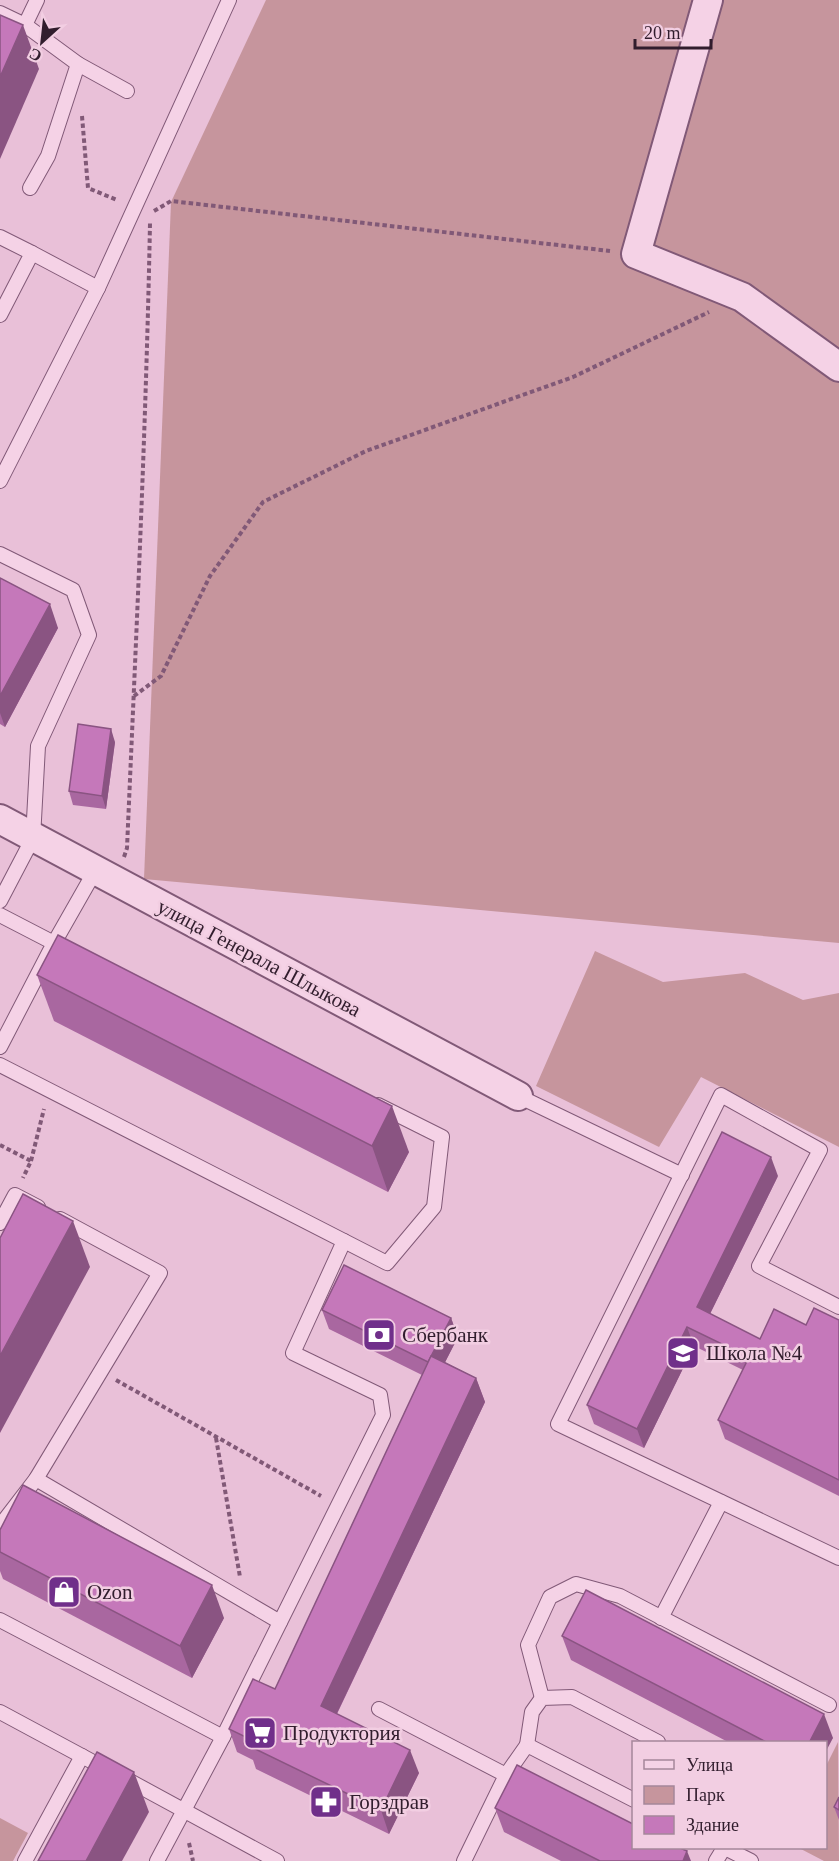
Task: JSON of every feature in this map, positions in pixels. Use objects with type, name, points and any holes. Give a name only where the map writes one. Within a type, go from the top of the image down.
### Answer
[{"type":"street","points":[[708,0],[636,254],[742,297],[839,367]]},
{"type":"street","name":"улица Генерала Шлыкова","points":[[0,819],[518,1096]]},
{"type":"lane","points":[[25,25],[37,0]]},
{"type":"lane","points":[[0,481],[98,288],[229,0]]},
{"type":"lane","points":[[0,13],[25,25],[78,64],[127,91]]},
{"type":"lane","points":[[30,188],[48,156],[78,64]]},
{"type":"lane","points":[[0,237],[98,288]]},
{"type":"lane","points":[[0,315],[32,254]]},
{"type":"lane","points":[[0,555],[73,590],[89,635],[38,746],[33,838],[0,900]]},
{"type":"lane","points":[[0,1047],[54,943],[105,877]]},
{"type":"lane","points":[[0,915],[75,954]]},
{"type":"lane","points":[[0,1065],[387,1263],[434,1207],[442,1137],[368,1100]]},
{"type":"lane","points":[[839,1307],[759,1266],[820,1150],[721,1095],[558,1424],[839,1558]]},
{"type":"lane","points":[[518,1096],[682,1175]]},
{"type":"lane","points":[[0,1223],[15,1195],[160,1273],[36,1479],[0,1526]]},
{"type":"lane","points":[[157,1861],[182,1810],[223,1737],[383,1415],[380,1395],[293,1353],[344,1241]]},
{"type":"lane","points":[[36,1479],[280,1622]]},
{"type":"lane","points":[[661,1618],[721,1502]]},
{"type":"lane","points":[[542,1698],[528,1645],[550,1597],[576,1584],[620,1596],[829,1705]]},
{"type":"lane","points":[[0,1620],[223,1737]]},
{"type":"lane","points":[[542,1698],[572,1697],[654,1741]]},
{"type":"lane","points":[[464,1861],[506,1775],[527,1745],[532,1712],[542,1698]]},
{"type":"lane","points":[[379,1709],[506,1775]]},
{"type":"lane","points":[[0,1712],[277,1861]]},
{"type":"lane","points":[[527,1745],[632,1799]]},
{"type":"lane","points":[[25,1861],[82,1756]]},
{"type":"lane","points":[[726,1849],[751,1861]]},
{"type":"path","points":[[82,109],[88,188],[135,207]]},
{"type":"path","points":[[105,877],[127,848],[147,375],[150,213],[171,201],[636,254]]},
{"type":"path","points":[[134,696],[161,676],[210,576],[263,502],[366,451],[573,376],[742,297]]},
{"type":"path","points":[[15,1195],[31,1161],[48,1090]]},
{"type":"path","points":[[0,1145],[31,1161]]},
{"type":"path","points":[[101,1372],[338,1505]]},
{"type":"path","points":[[216,1438],[244,1602]]},
{"type":"green space","points":[[266,0],[839,0],[839,943],[144,879],[171,202]]},
{"type":"green space","points":[[595,951],[663,982],[745,973],[803,1000],[839,993],[839,1147],[701,1077],[659,1147],[536,1086]]},
{"type":"green space","points":[[838,1742],[839,1861],[824,1861],[801,1849],[827,1849],[827,1764]]},
{"type":"green space","points":[[0,1818],[28,1833],[13,1861],[0,1861]]},
{"type":"building","points":[[0,15],[23,25],[0,77]]},
{"type":"building","points":[[0,578],[50,604],[0,696]]},
{"type":"building","points":[[78,724],[111,729],[102,796],[69,791]]},
{"type":"building","points":[[58,935],[392,1106],[372,1146],[37,975]]},
{"type":"building","points":[[722,1132],[771,1157],[697,1307],[760,1339],[774,1309],[806,1325],[814,1308],[839,1320],[839,1480],[718,1420],[749,1357],[687,1327],[637,1429],[587,1405]]},
{"type":"building","points":[[23,1194],[73,1221],[0,1356],[0,1238]]},
{"type":"building","points":[[344,1265],[451,1318],[428,1362],[322,1310]]},
{"type":"building","points":[[431,1356],[476,1378],[321,1706],[410,1750],[381,1810],[247,1745],[250,1739],[229,1729],[253,1679],[275,1689]]},
{"type":"building","points":[[23,1485],[212,1585],[180,1646],[0,1552],[0,1530]]},
{"type":"building","points":[[586,1590],[824,1714],[810,1741],[764,1741],[562,1636]]},
{"type":"building","points":[[97,1752],[134,1772],[86,1861],[38,1861]]},
{"type":"building","points":[[517,1765],[632,1823],[632,1849],[682,1849],[687,1851],[683,1861],[600,1861],[495,1808]]},
{"type":"building","points":[[839,1797],[839,1810],[834,1807]]},
{"type":"place","name":"Сбербанк","points":[[379,1335]]},
{"type":"place","name":"Школа №4","points":[[683,1353]]},
{"type":"place","name":"Ozon","points":[[64,1592]]},
{"type":"place","name":"Продуктория","points":[[260,1733]]},
{"type":"place","name":"Горздрав","points":[[326,1802]]}]
